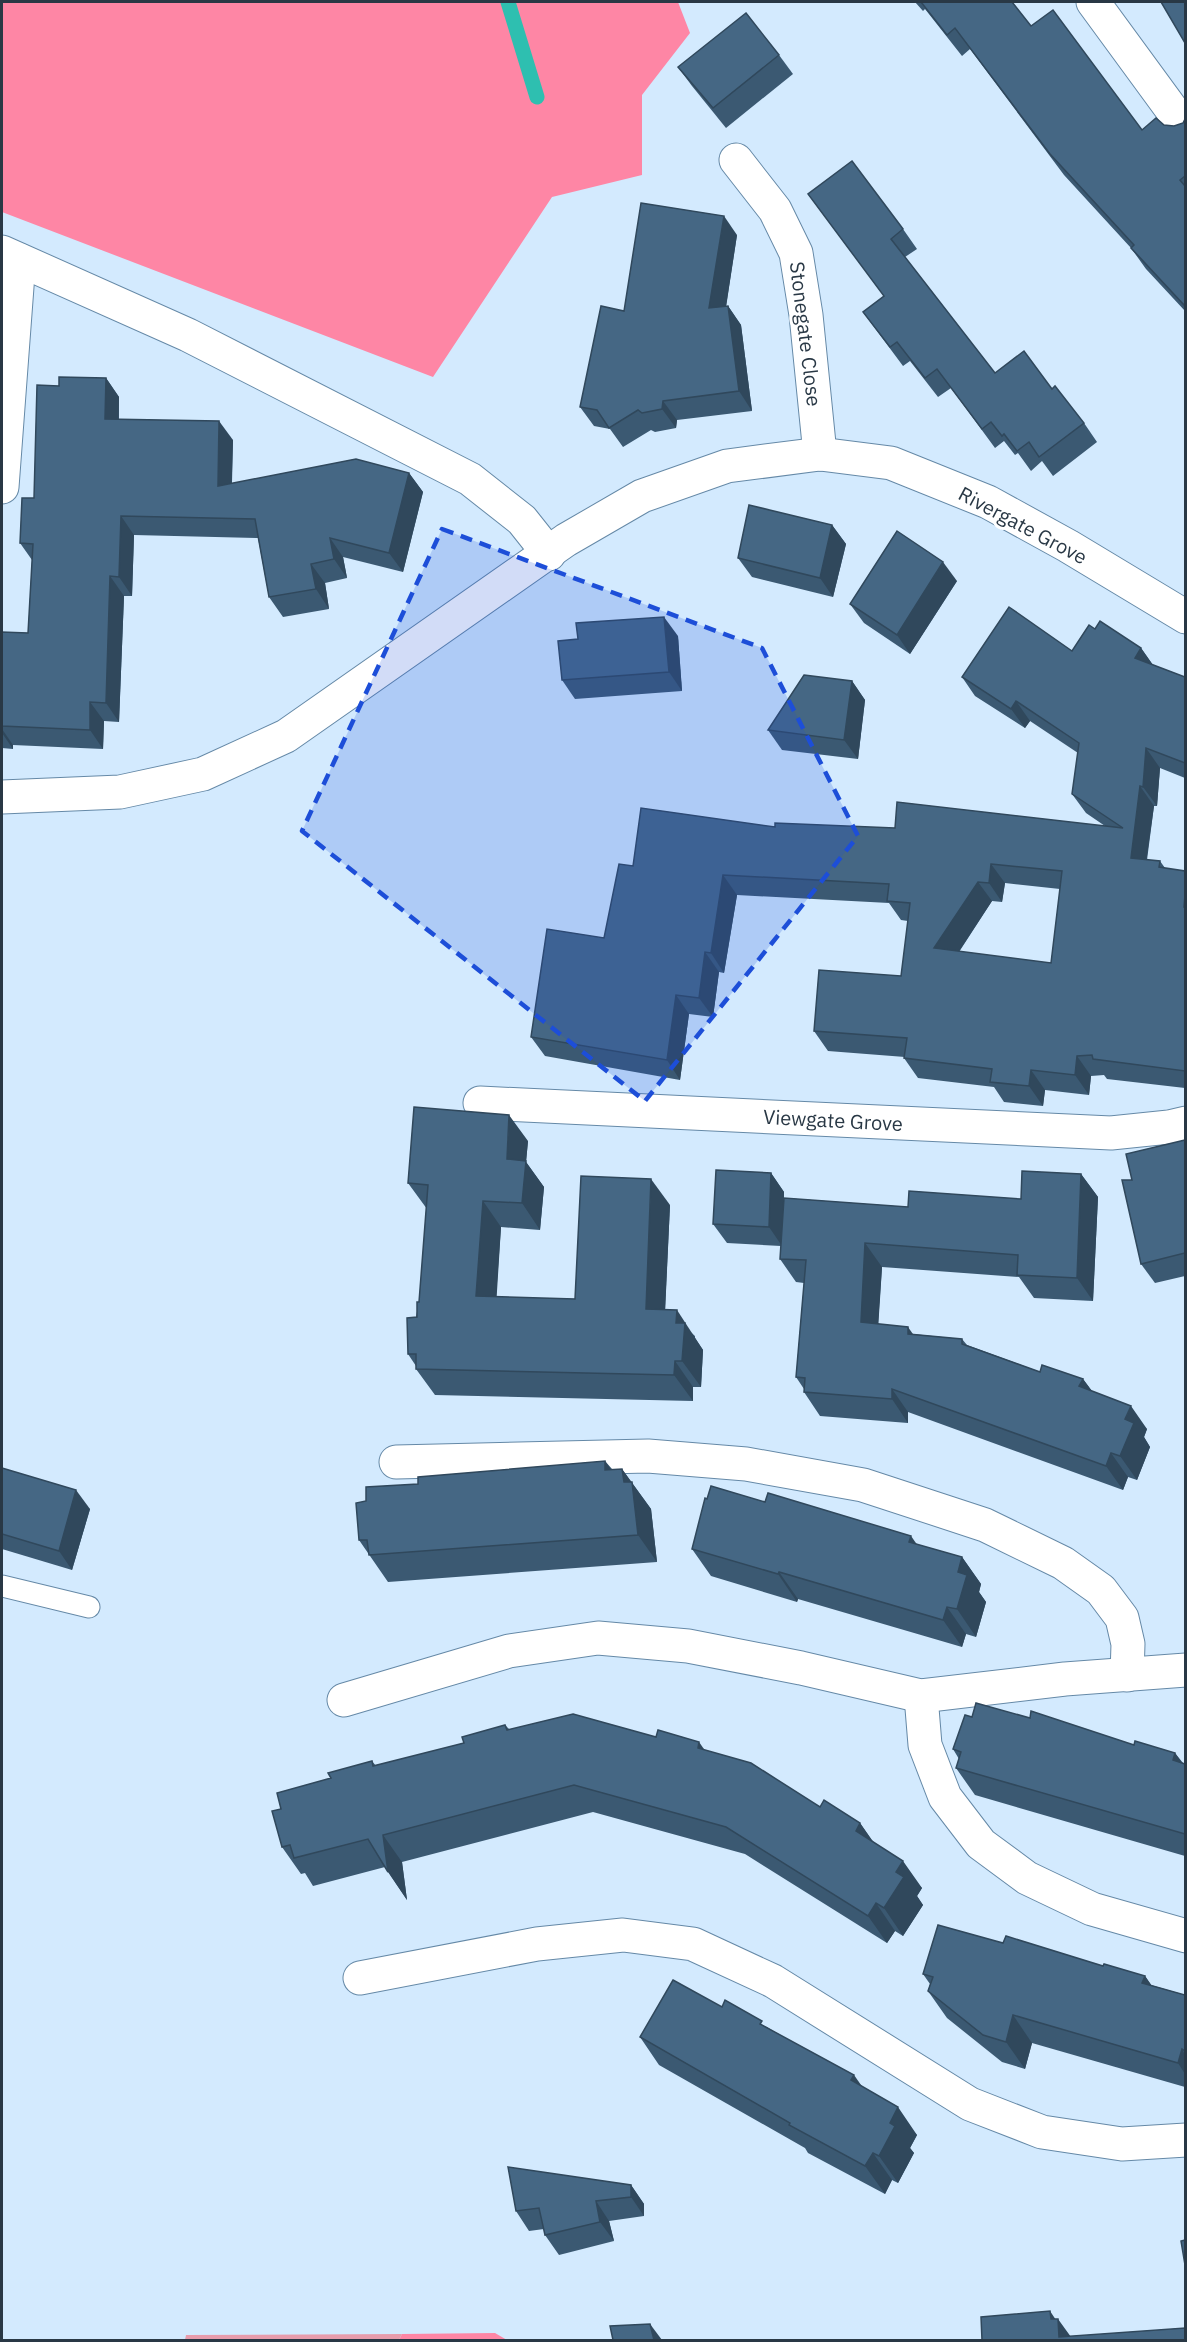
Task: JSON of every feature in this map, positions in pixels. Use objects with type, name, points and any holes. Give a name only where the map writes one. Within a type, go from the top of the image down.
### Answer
[{"type":"street","points":[[1093,2],[1185,129]]},
{"type":"street","name":"Stonegate Close","points":[[736,160],[775,210],[796,253],[806,315],[820,454]]},
{"type":"street","points":[[2,487],[10,256],[188,334],[470,479],[522,520],[549,554]]},
{"type":"street","name":"Rivergate Grove","points":[[2,797],[120,792],[203,774],[286,736],[566,540],[642,496],[727,466],[820,454],[891,463],[988,502],[1068,546],[1185,617]]},
{"type":"street","name":"Viewgate Grove","points":[[480,1104],[1111,1133],[1169,1127],[1185,1123]]},
{"type":"street","points":[[396,1462],[648,1456],[746,1464],[863,1485],[985,1525],[1063,1563],[1101,1590],[1122,1618],[1128,1644],[1127,1675]]},
{"type":"street","points":[[344,1700],[510,1651],[598,1638],[688,1646],[801,1668],[921,1696],[999,1686],[1185,1670]]},
{"type":"street","points":[[921,1696],[925,1745],[945,1797],[981,1844],[1027,1878],[1092,1909],[1185,1936]]},
{"type":"street","points":[[360,1978],[537,1944],[623,1935],[693,1944],[773,1981],[970,2104],[1042,2132],[1122,2144],[1185,2140]]},
{"type":"lane","points":[[2,1586],[89,1606]]},
{"type":"highlighted area","points":[[442,529],[762,648],[858,836],[645,1101],[302,831]]},
{"type":"shaded area","points":[[2,2],[678,2],[690,33],[642,95],[642,175],[552,197],[433,377],[2,212]]},
{"type":"shaded area","points":[[495,2333],[507,2340],[399,2340],[402,2334]]},
{"type":"shaded area","points":[[402,2334],[399,2340],[185,2340],[186,2335]]},
{"type":"building","points":[[921,2],[1012,2],[1031,26],[1053,10],[1142,130],[1156,118],[1164,125],[1174,126],[1183,123],[1185,119],[1185,176],[1180,180],[1185,186],[1185,306],[1131,248],[1134,245],[1050,154],[955,28],[947,35]]},
{"type":"building","points":[[1161,2],[1185,2],[1185,43]]},
{"type":"building","points":[[746,13],[779,55],[713,108],[678,67]]},
{"type":"building","points":[[852,161],[903,229],[891,239],[995,373],[1024,351],[1052,389],[1055,386],[1084,423],[1039,457],[1029,442],[1017,451],[991,422],[982,429],[937,369],[925,378],[897,342],[890,347],[863,312],[884,296],[808,194]]},
{"type":"building","points":[[641,203],[724,216],[709,308],[728,306],[739,391],[663,401],[662,409],[642,413],[638,410],[609,428],[597,410],[580,407],[601,306],[624,311]]},
{"type":"building","points":[[59,377],[106,378],[105,419],[219,421],[218,486],[356,459],[409,473],[389,553],[330,538],[334,559],[311,564],[316,589],[269,597],[255,519],[121,516],[119,577],[110,576],[106,703],[90,702],[90,730],[2,726],[2,632],[28,633],[33,544],[20,543],[22,498],[34,498],[37,385],[59,386]]},
{"type":"building","points":[[749,505],[832,525],[820,578],[738,558]]},
{"type":"building","points":[[897,531],[943,562],[897,635],[850,604]]},
{"type":"building","points":[[1009,607],[1072,651],[1089,625],[1095,629],[1100,621],[1141,648],[1135,658],[1185,677],[1185,763],[1146,748],[1143,787],[1140,786],[1131,858],[1160,861],[1159,867],[1185,871],[1185,1071],[1093,1059],[1092,1055],[1077,1056],[1075,1075],[1031,1070],[1029,1086],[990,1082],[992,1069],[904,1058],[907,1038],[814,1031],[819,970],[901,976],[910,903],[887,901],[889,884],[723,875],[711,953],[705,952],[699,998],[676,995],[667,1060],[531,1037],[547,929],[604,938],[619,864],[633,866],[641,808],[775,827],[775,823],[895,828],[897,802],[1123,828],[1072,794],[1079,743],[1016,701],[1011,709],[962,677]],"holes":[[[991,864],[1062,871],[1051,963],[934,948],[978,882],[989,883]]]},
{"type":"building","points":[[664,617],[669,672],[562,680],[558,641],[578,639],[576,623]]},
{"type":"building","points":[[804,675],[852,681],[844,740],[768,730]]},
{"type":"building","points":[[414,1107],[509,1115],[507,1159],[526,1161],[522,1203],[483,1201],[476,1296],[575,1299],[581,1176],[651,1179],[646,1309],[677,1310],[676,1323],[685,1323],[682,1361],[675,1361],[674,1375],[416,1369],[416,1354],[408,1354],[407,1318],[417,1317],[428,1185],[408,1183]]},
{"type":"building","points":[[1185,1140],[1185,1253],[1141,1264],[1122,1180],[1132,1180],[1126,1154]]},
{"type":"building","points":[[716,1170],[771,1173],[769,1227],[713,1224]]},
{"type":"building","points":[[1022,1171],[1081,1174],[1077,1278],[1017,1275],[1018,1255],[865,1243],[861,1322],[908,1327],[908,1334],[962,1339],[962,1344],[1040,1372],[1042,1365],[1083,1379],[1079,1386],[1131,1406],[1125,1419],[1134,1423],[1120,1456],[1111,1453],[1106,1466],[892,1389],[892,1399],[804,1392],[805,1378],[796,1377],[806,1260],[780,1259],[784,1198],[908,1207],[909,1191],[1021,1199]]},
{"type":"building","points":[[605,1461],[605,1470],[622,1469],[624,1482],[632,1482],[638,1535],[369,1555],[367,1540],[359,1540],[356,1503],[366,1501],[366,1487],[418,1484],[418,1477]]},
{"type":"building","points":[[2,1468],[76,1490],[59,1551],[2,1534]]},
{"type":"building","points":[[711,1486],[765,1502],[768,1493],[911,1536],[909,1542],[962,1557],[958,1572],[967,1575],[957,1609],[947,1607],[943,1620],[692,1549],[705,1498],[707,1499]]},
{"type":"building","points":[[976,1703],[1030,1718],[1031,1711],[1134,1745],[1135,1741],[1175,1753],[1173,1760],[1185,1764],[1185,1834],[956,1768],[961,1752],[953,1749],[965,1715],[972,1717]]},
{"type":"building","points":[[573,1714],[656,1737],[658,1730],[699,1742],[698,1748],[751,1763],[820,1807],[824,1800],[860,1823],[856,1831],[903,1861],[896,1872],[904,1877],[884,1908],[876,1903],[868,1916],[726,1827],[574,1785],[383,1835],[388,1872],[368,1839],[294,1858],[290,1845],[282,1847],[272,1811],[281,1809],[277,1793],[331,1778],[328,1773],[372,1761],[373,1766],[464,1743],[462,1737],[505,1725],[507,1730]]},
{"type":"building","points":[[938,1925],[1003,1943],[1006,1936],[1103,1966],[1104,1964],[1145,1976],[1142,1983],[1185,1995],[1185,2051],[1182,2049],[1178,2063],[1013,2015],[1006,2042],[983,2035],[928,1991],[933,1977],[923,1974]]},
{"type":"building","points":[[673,1980],[722,2007],[725,2000],[762,2021],[760,2024],[854,2075],[851,2080],[898,2107],[890,2123],[895,2126],[879,2156],[873,2153],[865,2166],[789,2125],[790,2123],[640,2037]]},
{"type":"building","points":[[508,2167],[631,2185],[631,2197],[596,2201],[600,2222],[545,2235],[539,2208],[516,2211]]},
{"type":"building","points":[[1185,2240],[1185,2265],[1181,2241]]},
{"type":"building","points":[[1050,2311],[1051,2319],[1058,2319],[1059,2337],[1185,2328],[1185,2340],[982,2340],[981,2317]]},
{"type":"building","points":[[650,2324],[654,2340],[613,2340],[610,2326]]},
{"type":"waterway","points":[[508,2],[537,97]]}]
